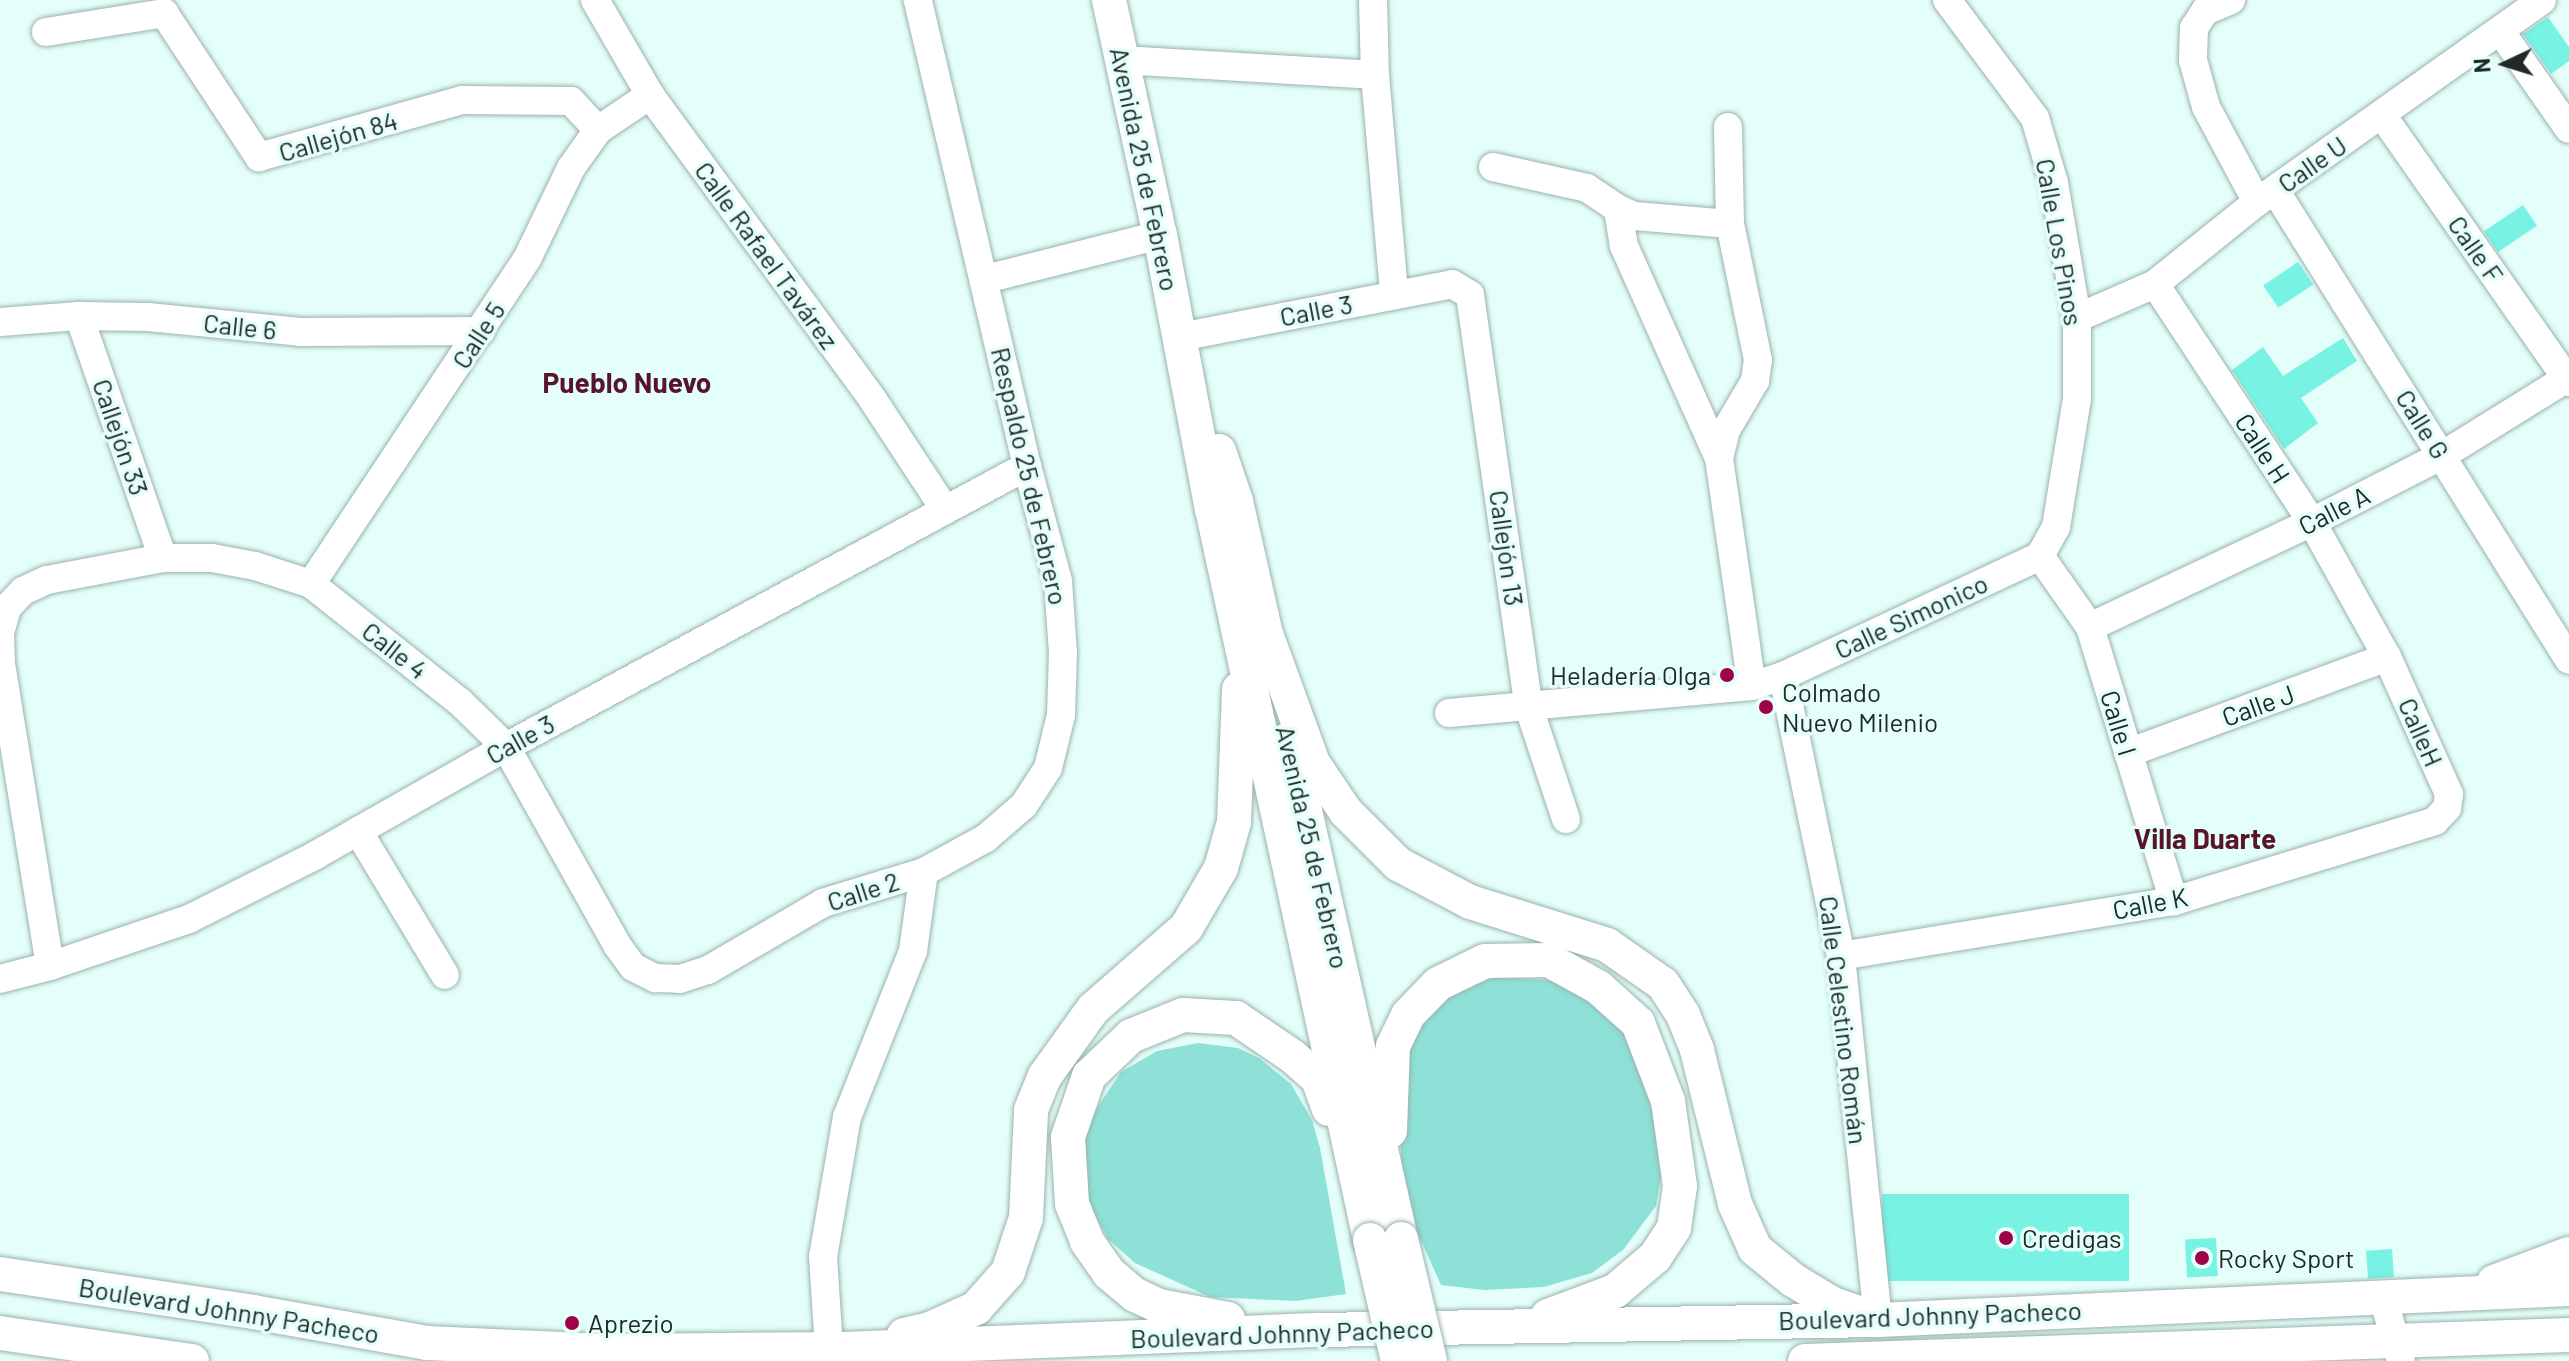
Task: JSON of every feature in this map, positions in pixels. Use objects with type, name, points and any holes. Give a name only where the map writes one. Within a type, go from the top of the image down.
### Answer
[{"type":"main road","name":"Avenida 25 de Febrero","points":[[1109,0],[1180,337],[1236,501],[1253,634],[1385,1239],[1398,1361]]},
{"type":"main road","points":[[1253,634],[1313,763],[1346,812],[1398,864],[1470,902],[1607,945],[1663,984],[1683,1015],[1697,1050],[1735,1204],[1755,1249],[1793,1280],[1833,1304],[1878,1320]]},
{"type":"main road","points":[[836,1349],[930,1329],[976,1308],[1008,1272],[1026,1218],[1031,1110],[1045,1076],[1093,1009],[1186,928],[1221,868],[1234,822],[1253,634]]},
{"type":"main road","points":[[1376,1198],[1389,1104],[1393,1046],[1408,1015],[1438,984],[1485,961],[1549,960],[1598,987],[1638,1023],[1668,1101],[1680,1186],[1674,1228],[1655,1257],[1615,1291],[1576,1308],[1508,1327]]},
{"type":"main road","points":[[1320,1330],[1210,1317],[1159,1306],[1135,1295],[1109,1273],[1087,1241],[1072,1204],[1068,1137],[1089,1076],[1131,1036],[1183,1015],[1236,1018],[1292,1056],[1318,1079],[1376,1198]]},
{"type":"main road","name":"Avenida 25 de Febrero","points":[[1385,1239],[1430,1361]]},
{"type":"main road","points":[[2463,1293],[2569,1254]]},
{"type":"main road","name":"Boulevard Johnny Pacheco","points":[[0,1274],[253,1312],[424,1352],[836,1349],[1320,1330],[1878,1320],[2569,1289]]},
{"type":"main road","points":[[0,1333],[192,1361]]},
{"type":"main road","name":"Boulevard Johnny Pacheco","points":[[1805,1361],[2397,1350],[2569,1335]]},
{"type":"street","name":"Calle Rafael Tavárez","points":[[595,0],[650,95],[873,400],[944,508]]},
{"type":"street","name":"Respaldo 25 de Febrero","points":[[918,0],[986,279],[1027,466],[1058,581],[1063,653],[1061,715],[1048,768]]},
{"type":"street","points":[[1373,0],[1375,75],[1394,294]]},
{"type":"street","name":"Calle Los Pinos","points":[[1947,0],[2035,118],[2054,183],[2077,318],[2077,399],[2056,527],[2040,556]]},
{"type":"street","name":"Calle G","points":[[2231,0],[2205,11],[2194,28],[2193,60],[2206,107],[2443,455],[2569,660]]},
{"type":"street","name":"Calle U","points":[[2077,318],[2155,284],[2266,196],[2542,0]]},
{"type":"street","name":"Callejón 84","points":[[46,32],[164,13],[259,157],[462,100],[571,101],[598,130]]},
{"type":"street","points":[[2501,32],[2569,129]]},
{"type":"street","points":[[1123,60],[1375,75]]},
{"type":"street","name":"Calle 5","points":[[311,584],[527,259],[571,168],[598,130],[650,95]]},
{"type":"street","name":"Calle F","points":[[2382,115],[2568,380]]},
{"type":"street","points":[[1719,458],[1726,430],[1755,381],[1758,360],[1730,224],[1728,127]]},
{"type":"street","points":[[1493,167],[1587,188],[1634,216],[1730,224]]},
{"type":"street","points":[[1618,209],[1624,246],[1719,458],[1752,686]]},
{"type":"street","points":[[986,279],[1160,235]]},
{"type":"street","name":"Calle 3","points":[[1180,337],[1452,284]]},
{"type":"street","name":"Callejón 13","points":[[1452,284],[1470,295],[1529,708],[1566,819]]},
{"type":"street","name":"Calle H","points":[[2155,284],[2312,522],[2387,657]]},
{"type":"street","name":"Calle 6","points":[[0,322],[79,316],[148,317],[300,332],[481,331]]},
{"type":"street","name":"Callejón 33","points":[[79,316],[163,558]]},
{"type":"street","name":"Calle A","points":[[2090,627],[2312,522],[2443,455],[2568,380]]},
{"type":"street","name":"Calle 3","points":[[0,979],[50,966],[189,919],[358,831],[944,508],[1027,466]]},
{"type":"street","name":"Calle Simonico","points":[[1449,713],[1752,686],[1783,676],[2040,556]]},
{"type":"street","name":"Calle I","points":[[2040,556],[2090,627],[2174,901]]},
{"type":"street","name":"Calle 4","points":[[50,966],[1,662],[0,633],[7,608],[23,591],[47,580],[163,558],[212,558],[255,566],[311,584],[460,702],[506,747],[617,945],[633,967],[655,978]]},
{"type":"street","name":"Calle J","points":[[2128,753],[2387,657]]},
{"type":"street","name":"CalleH","points":[[2387,657],[2449,794],[2447,808]]},
{"type":"street","name":"Calle Celestino Román","points":[[1783,676],[1841,956],[1878,1320]]},
{"type":"street","name":"Calle 2","points":[[655,978],[680,979],[708,970],[823,903],[924,872],[986,838],[1024,805],[1048,768]]},
{"type":"street","name":"Calle K","points":[[1841,956],[2174,901],[2435,821],[2447,808]]},
{"type":"street","points":[[358,831],[445,975]]},
{"type":"street","points":[[836,1349],[823,1257],[847,1117],[913,951],[924,872]]},
{"type":"street","points":[[2383,1297],[2397,1350]]},
{"type":"street","name":"Boulevard Johnny Pacheco","points":[[2522,1337],[2569,1353]]},
{"type":"shaded area","points":[[1496,977],[1548,980],[1599,1000],[1639,1037],[1665,1155],[1656,1206],[1623,1250],[1592,1273],[1544,1287],[1485,1290],[1441,1285],[1414,1225],[1402,1168],[1399,1115],[1403,1067],[1419,1024],[1448,995]]},
{"type":"shaded area","points":[[1198,1043],[1238,1048],[1259,1058],[1291,1084],[1312,1120],[1320,1148],[1346,1294],[1296,1301],[1210,1297],[1135,1263],[1108,1239],[1088,1202],[1081,1161],[1089,1120],[1121,1072],[1157,1051]]},
{"type":"building","points":[[2548,17],[2569,47],[2569,61],[2551,74],[2523,34]]},
{"type":"building","points":[[2523,205],[2537,226],[2498,252],[2484,231]]},
{"type":"building","points":[[2298,262],[2313,284],[2278,308],[2263,285]]},
{"type":"building","points":[[2343,338],[2357,361],[2301,398],[2318,423],[2284,449],[2232,370],[2263,347],[2283,376]]},
{"type":"building","name":"Credigas","points":[[1882,1194],[2129,1194],[2129,1281],[1882,1281]]},
{"type":"building","name":"Rocky Sport","points":[[2216,1238],[2218,1276],[2187,1278],[2185,1240]]},
{"type":"building","points":[[2392,1249],[2394,1277],[2368,1279],[2366,1251]]},
{"type":"place","name":"Heladería Olga","points":[[1727,675]]},
{"type":"place","name":"Colmado Nuevo Milenio","points":[[1766,707]]},
{"type":"place","name":"Credigas","points":[[2006,1238]]},
{"type":"place","name":"Rocky Sport","points":[[2202,1258]]},
{"type":"place","name":"Aprezio","points":[[572,1323]]},
{"type":"district","name":"Pueblo Nuevo","points":[[627,382]]},
{"type":"district","name":"Villa Duarte","points":[[2205,838]]}]
